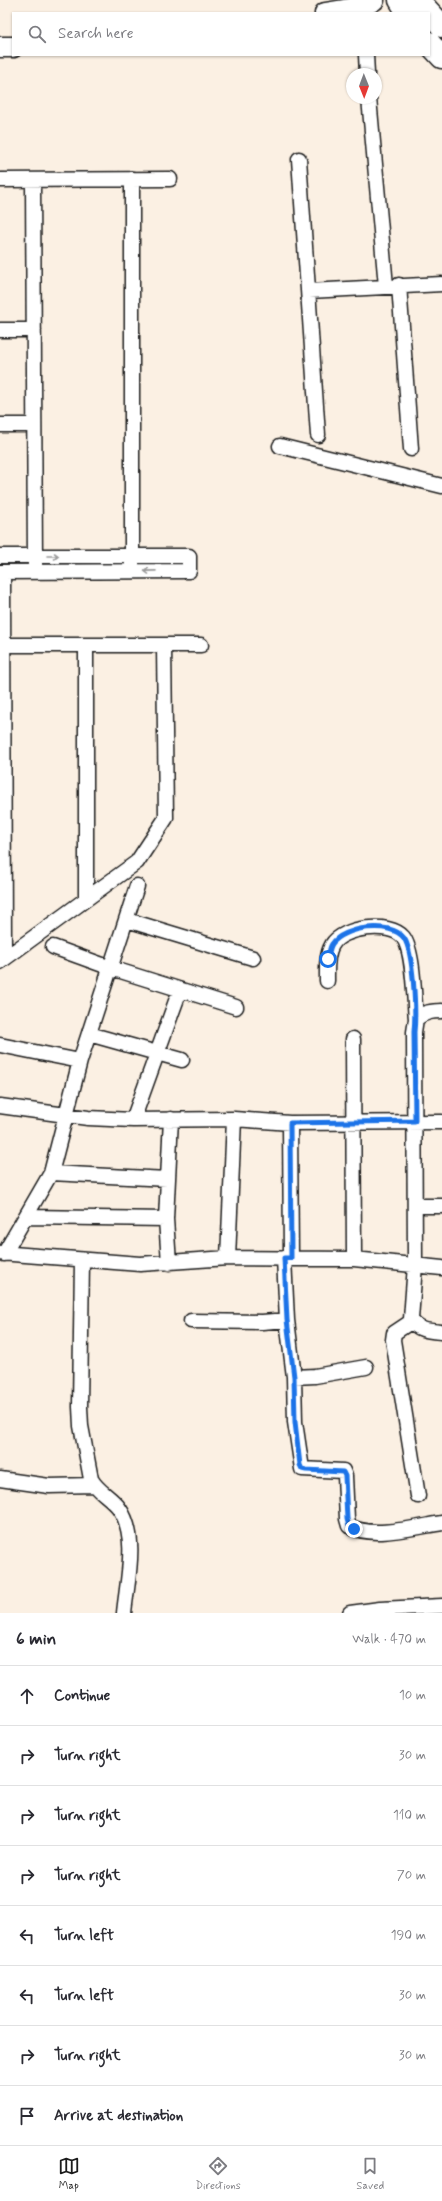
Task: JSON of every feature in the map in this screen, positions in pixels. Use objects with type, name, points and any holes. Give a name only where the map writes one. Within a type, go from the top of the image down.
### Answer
[{"type":"highway","points":[[400,0],[407,12]]},
{"type":"highway","points":[[418,0],[440,19]]},
{"type":"highway","points":[[430,44],[442,57]]},
{"type":"main road","points":[[332,12],[366,7]]},
{"type":"main road","points":[[0,47],[12,47]]},
{"type":"street","points":[[366,56],[367,68]]},
{"type":"street","points":[[371,104],[411,449]]},
{"type":"street","points":[[299,159],[318,435]]},
{"type":"street","points":[[132,179],[132,572]]},
{"type":"street","points":[[0,180],[170,179]]},
{"type":"street","points":[[33,180],[35,572]]},
{"type":"street","points":[[309,291],[442,284]]},
{"type":"street","points":[[0,330],[34,330]]},
{"type":"street","points":[[0,425],[34,425]]},
{"type":"street","points":[[280,446],[442,486]]},
{"type":"street","points":[[0,556],[189,556],[189,571],[2,572],[2,960]]},
{"type":"street","points":[[2,645],[201,645]]},
{"type":"street","points":[[86,645],[86,899]]},
{"type":"street","points":[[2,960],[137,862],[166,818],[164,645]]},
{"type":"street","points":[[138,886],[80,1061],[51,1173],[27,1217],[2,1254],[140,1264],[228,1258],[354,1259],[442,1268]]},
{"type":"street","points":[[127,920],[253,958]]},
{"type":"street","points":[[327,981],[328,959],[332,944],[341,937],[356,930],[380,926],[396,930],[404,938],[411,960],[416,1019],[414,1032],[415,1265],[412,1321],[419,1328],[442,1332]]},
{"type":"street","points":[[53,946],[111,968],[236,1007]]},
{"type":"street","points":[[133,1120],[180,990]]},
{"type":"street","points":[[416,1019],[431,1011],[442,1011]]},
{"type":"street","points":[[89,1034],[182,1060]]},
{"type":"street","points":[[353,1039],[354,1259]]},
{"type":"street","points":[[0,1045],[80,1061]]},
{"type":"street","points":[[0,1107],[66,1115],[133,1120],[234,1119],[290,1123],[442,1122]]},
{"type":"street","points":[[168,1263],[166,1219],[171,1119]]},
{"type":"street","points":[[228,1258],[234,1119]]},
{"type":"street","points":[[290,1123],[287,1320],[294,1377],[295,1422],[302,1469],[343,1472],[345,1476],[349,1526],[362,1531],[381,1532],[442,1523]]},
{"type":"street","points":[[51,1173],[167,1179]]},
{"type":"street","points":[[415,1206],[442,1206]]},
{"type":"street","points":[[27,1217],[166,1219]]},
{"type":"street","points":[[82,1260],[81,1426],[91,1479],[94,1485],[118,1507],[127,1522],[129,1555],[124,1613]]},
{"type":"street","points":[[191,1321],[262,1322],[287,1320]]},
{"type":"street","points":[[412,1321],[394,1333],[393,1340],[418,1496]]},
{"type":"street","points":[[294,1377],[315,1376],[366,1367]]},
{"type":"street","points":[[0,1479],[49,1486],[94,1485]]},
{"type":"street","points":[[350,1613],[380,1609],[439,1609]]},
{"type":"route","points":[[328,959],[332,944],[341,937],[356,930],[380,926],[396,930],[404,938],[411,960],[416,1019],[414,1032],[415,1121],[290,1123],[291,1258],[284,1258],[287,1320],[294,1377],[295,1422],[300,1465],[302,1469],[306,1470],[339,1470],[343,1472],[345,1476],[347,1519],[349,1526],[354,1529]]}]
